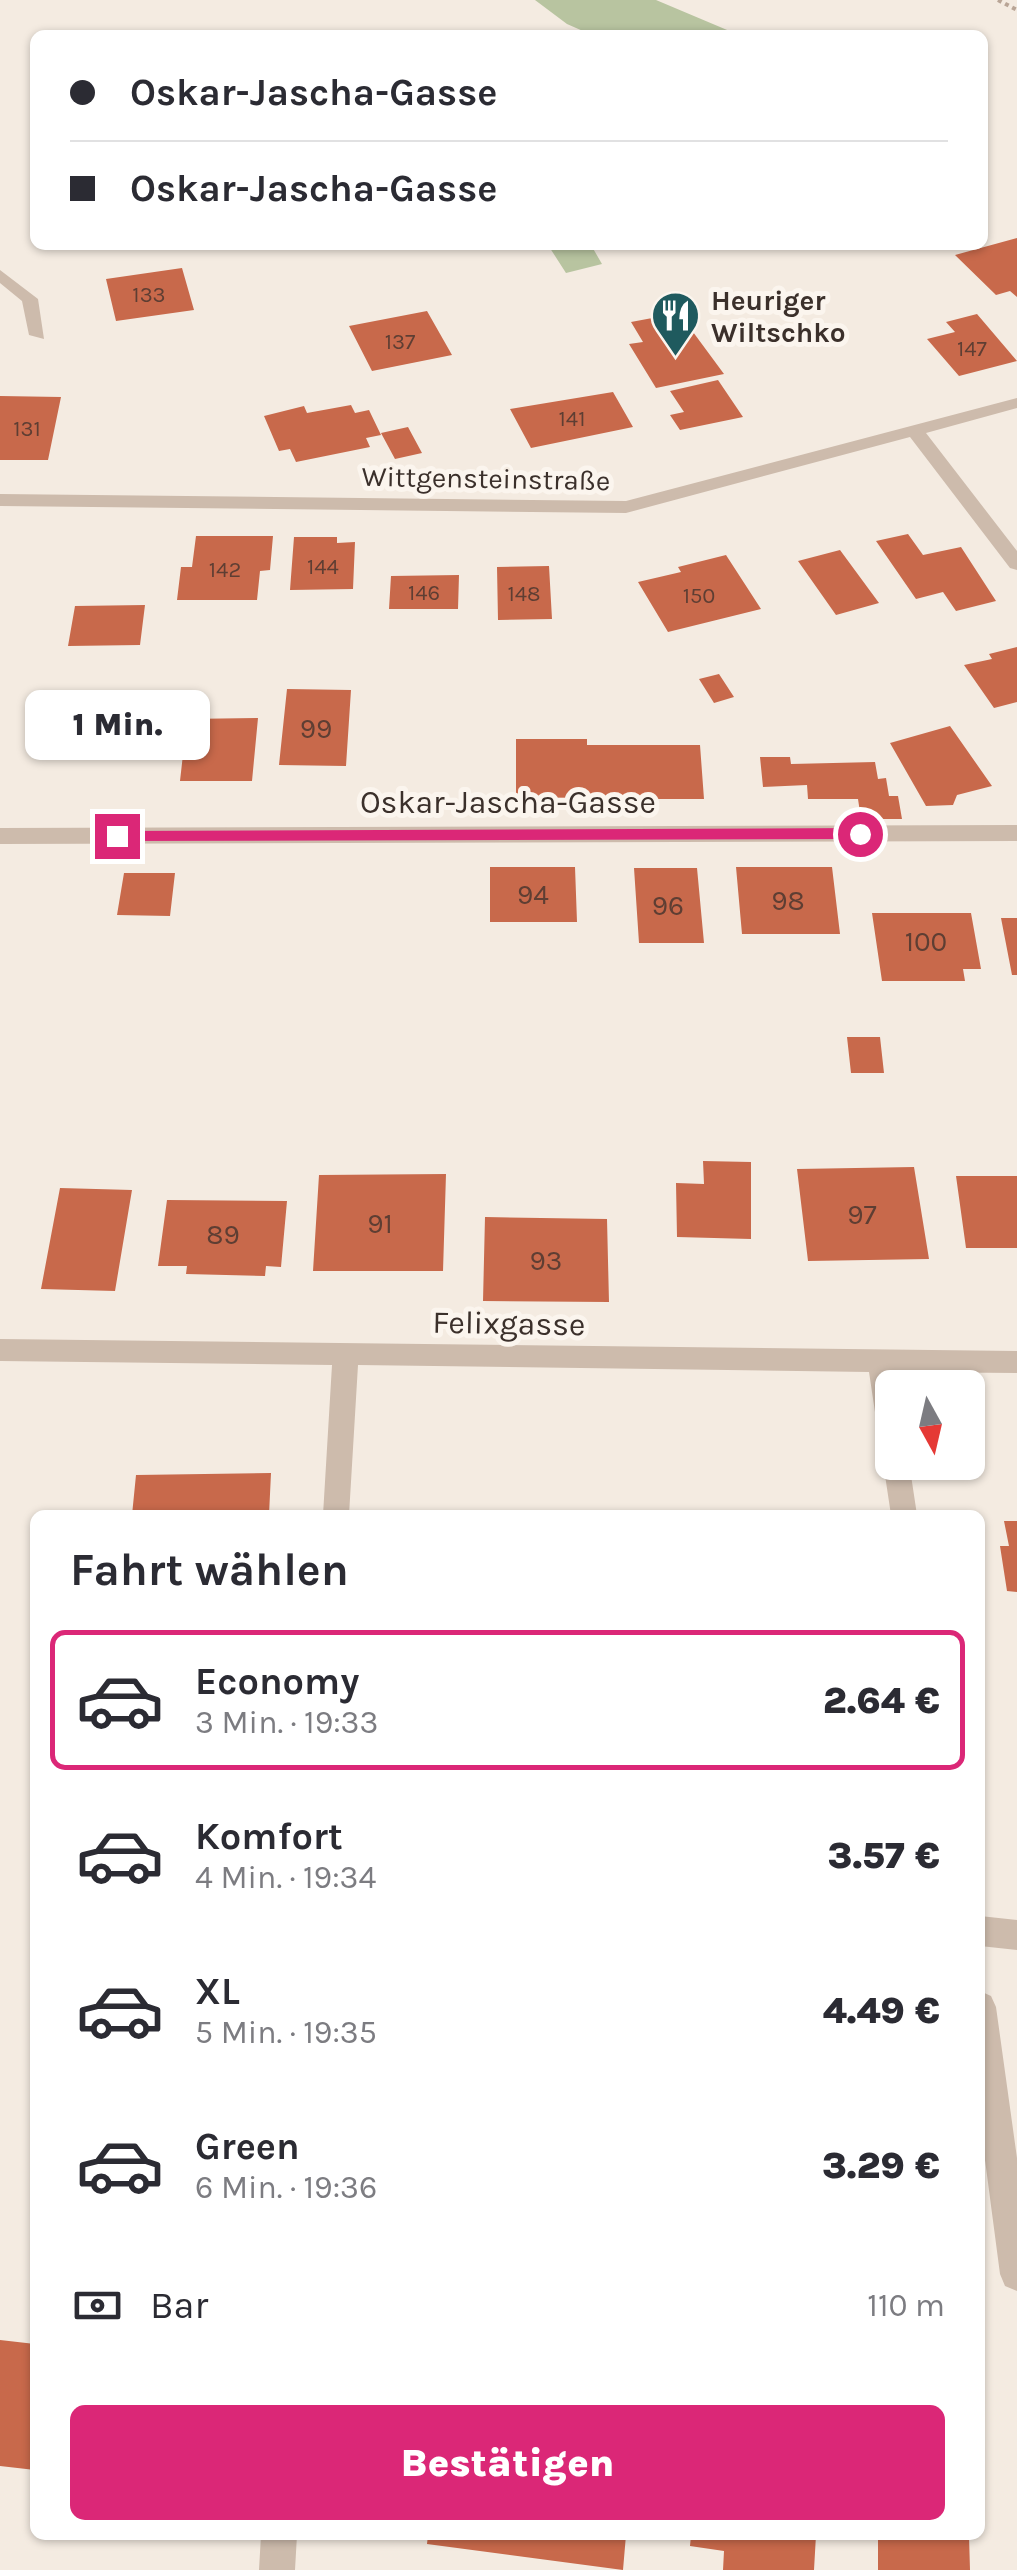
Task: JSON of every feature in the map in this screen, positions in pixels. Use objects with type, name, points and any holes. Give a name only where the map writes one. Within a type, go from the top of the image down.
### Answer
[{"type":"street","points":[[0,275],[30,299],[38,335]]},
{"type":"street","name":"Wittgensteinstraße","points":[[0,500],[626,507],[1017,403]]},
{"type":"street","points":[[916,432],[1017,564]]},
{"type":"street","name":"Oskar-Jascha-Gasse","points":[[0,836],[1017,833]]},
{"type":"street","name":"Felixgasse","points":[[0,1350],[1017,1362]]},
{"type":"street","points":[[336,1510],[346,1353]]},
{"type":"street","points":[[880,1362],[881,1370]]},
{"type":"street","points":[[899,1480],[903,1510]]},
{"type":"street","points":[[985,1932],[1017,1935]]},
{"type":"street","points":[[985,2043],[1017,2274]]},
{"type":"street","points":[[277,2570],[279,2540]]},
{"type":"path","points":[[998,0],[1017,10]]},
{"type":"green space","points":[[535,0],[656,0],[727,30],[581,30]]},
{"type":"green space","points":[[551,250],[594,250],[602,264],[566,273]]},
{"type":"building","points":[[1017,238],[1017,297],[1010,291],[996,295],[955,255],[988,250],[988,246]]},
{"type":"building","points":[[182,268],[194,310],[116,321],[106,279]]},
{"type":"building","points":[[427,311],[452,355],[372,371],[349,326]]},
{"type":"building","name":"Heuriger Wiltschko","points":[[679,313],[724,374],[656,388],[629,344],[643,342],[631,322]]},
{"type":"building","points":[[977,314],[1017,361],[959,376],[927,339],[955,332],[946,322]]},
{"type":"building","points":[[718,380],[743,417],[680,430],[670,415],[684,412],[670,391]]},
{"type":"building","points":[[613,392],[633,427],[531,448],[510,409]]},
{"type":"building","points":[[0,396],[61,397],[48,460],[0,460]]},
{"type":"building","points":[[351,405],[355,413],[369,410],[381,435],[366,438],[370,447],[296,462],[290,449],[279,451],[264,416],[304,406],[307,413]]},
{"type":"building","points":[[408,427],[422,453],[395,459],[381,433]]},
{"type":"building","points":[[908,534],[923,555],[961,547],[996,601],[956,611],[943,592],[916,599],[876,541]]},
{"type":"building","points":[[196,536],[273,536],[270,570],[260,571],[257,600],[177,600],[181,567],[192,567]]},
{"type":"building","points":[[294,537],[337,537],[337,543],[355,542],[353,589],[290,590]]},
{"type":"building","points":[[840,550],[879,603],[836,615],[798,561]]},
{"type":"building","points":[[726,555],[761,609],[668,632],[638,582],[681,572],[678,567]]},
{"type":"building","points":[[549,566],[552,619],[498,620],[497,567]]},
{"type":"building","points":[[459,575],[458,609],[389,609],[391,576]]},
{"type":"building","points":[[145,605],[140,645],[68,646],[75,606]]},
{"type":"building","points":[[1017,647],[1017,702],[994,708],[964,665],[992,659],[989,654]]},
{"type":"building","points":[[719,674],[734,697],[714,703],[699,679]]},
{"type":"building","points":[[287,689],[351,690],[346,766],[279,765]]},
{"type":"building","points":[[258,718],[252,781],[180,781],[187,719]]},
{"type":"building","points":[[950,726],[992,786],[957,795],[953,805],[926,806],[890,743]]},
{"type":"building","points":[[516,739],[587,739],[587,745],[700,745],[704,799],[516,799]]},
{"type":"building","points":[[760,757],[790,757],[791,764],[875,762],[878,779],[886,778],[889,796],[898,796],[902,819],[861,819],[858,799],[808,799],[807,785],[763,787]]},
{"type":"building","points":[[490,867],[575,867],[577,922],[490,922]]},
{"type":"building","points":[[736,867],[832,867],[840,934],[742,934]]},
{"type":"building","points":[[634,868],[697,868],[704,943],[639,943]]},
{"type":"building","points":[[124,873],[175,873],[170,916],[117,915]]},
{"type":"building","points":[[872,913],[971,913],[981,969],[963,969],[965,981],[882,981]]},
{"type":"building","points":[[1001,918],[1017,918],[1017,975],[1012,975]]},
{"type":"building","points":[[847,1037],[880,1037],[884,1073],[851,1073]]},
{"type":"building","points":[[703,1161],[751,1162],[751,1239],[677,1237],[676,1183],[704,1184]]},
{"type":"building","points":[[914,1167],[929,1259],[808,1261],[797,1169]]},
{"type":"building","points":[[446,1174],[443,1271],[313,1271],[319,1175]]},
{"type":"building","points":[[956,1176],[1017,1176],[1017,1248],[966,1248]]},
{"type":"building","points":[[60,1188],[132,1190],[115,1291],[41,1289]]},
{"type":"building","points":[[167,1200],[287,1201],[281,1267],[266,1266],[265,1276],[186,1274],[187,1266],[158,1266]]},
{"type":"building","points":[[485,1217],[607,1219],[609,1302],[483,1301]]},
{"type":"building","points":[[271,1473],[269,1510],[132,1510],[136,1475]]},
{"type":"building","points":[[1004,1521],[1017,1521],[1017,1592],[1007,1591],[1000,1546],[1009,1546]]},
{"type":"building","points":[[0,2340],[30,2343],[30,2469],[0,2466]]},
{"type":"building","points":[[427,2540],[626,2540],[623,2570],[427,2544]]},
{"type":"building","points":[[691,2540],[816,2540],[814,2570],[723,2570],[724,2551],[690,2546]]},
{"type":"building","points":[[878,2540],[969,2540],[970,2570],[878,2570]]},
{"type":"place","name":"Heuriger Wiltschko","points":[[676,358]]},
{"type":"route","points":[[117,836],[860,834]]}]
